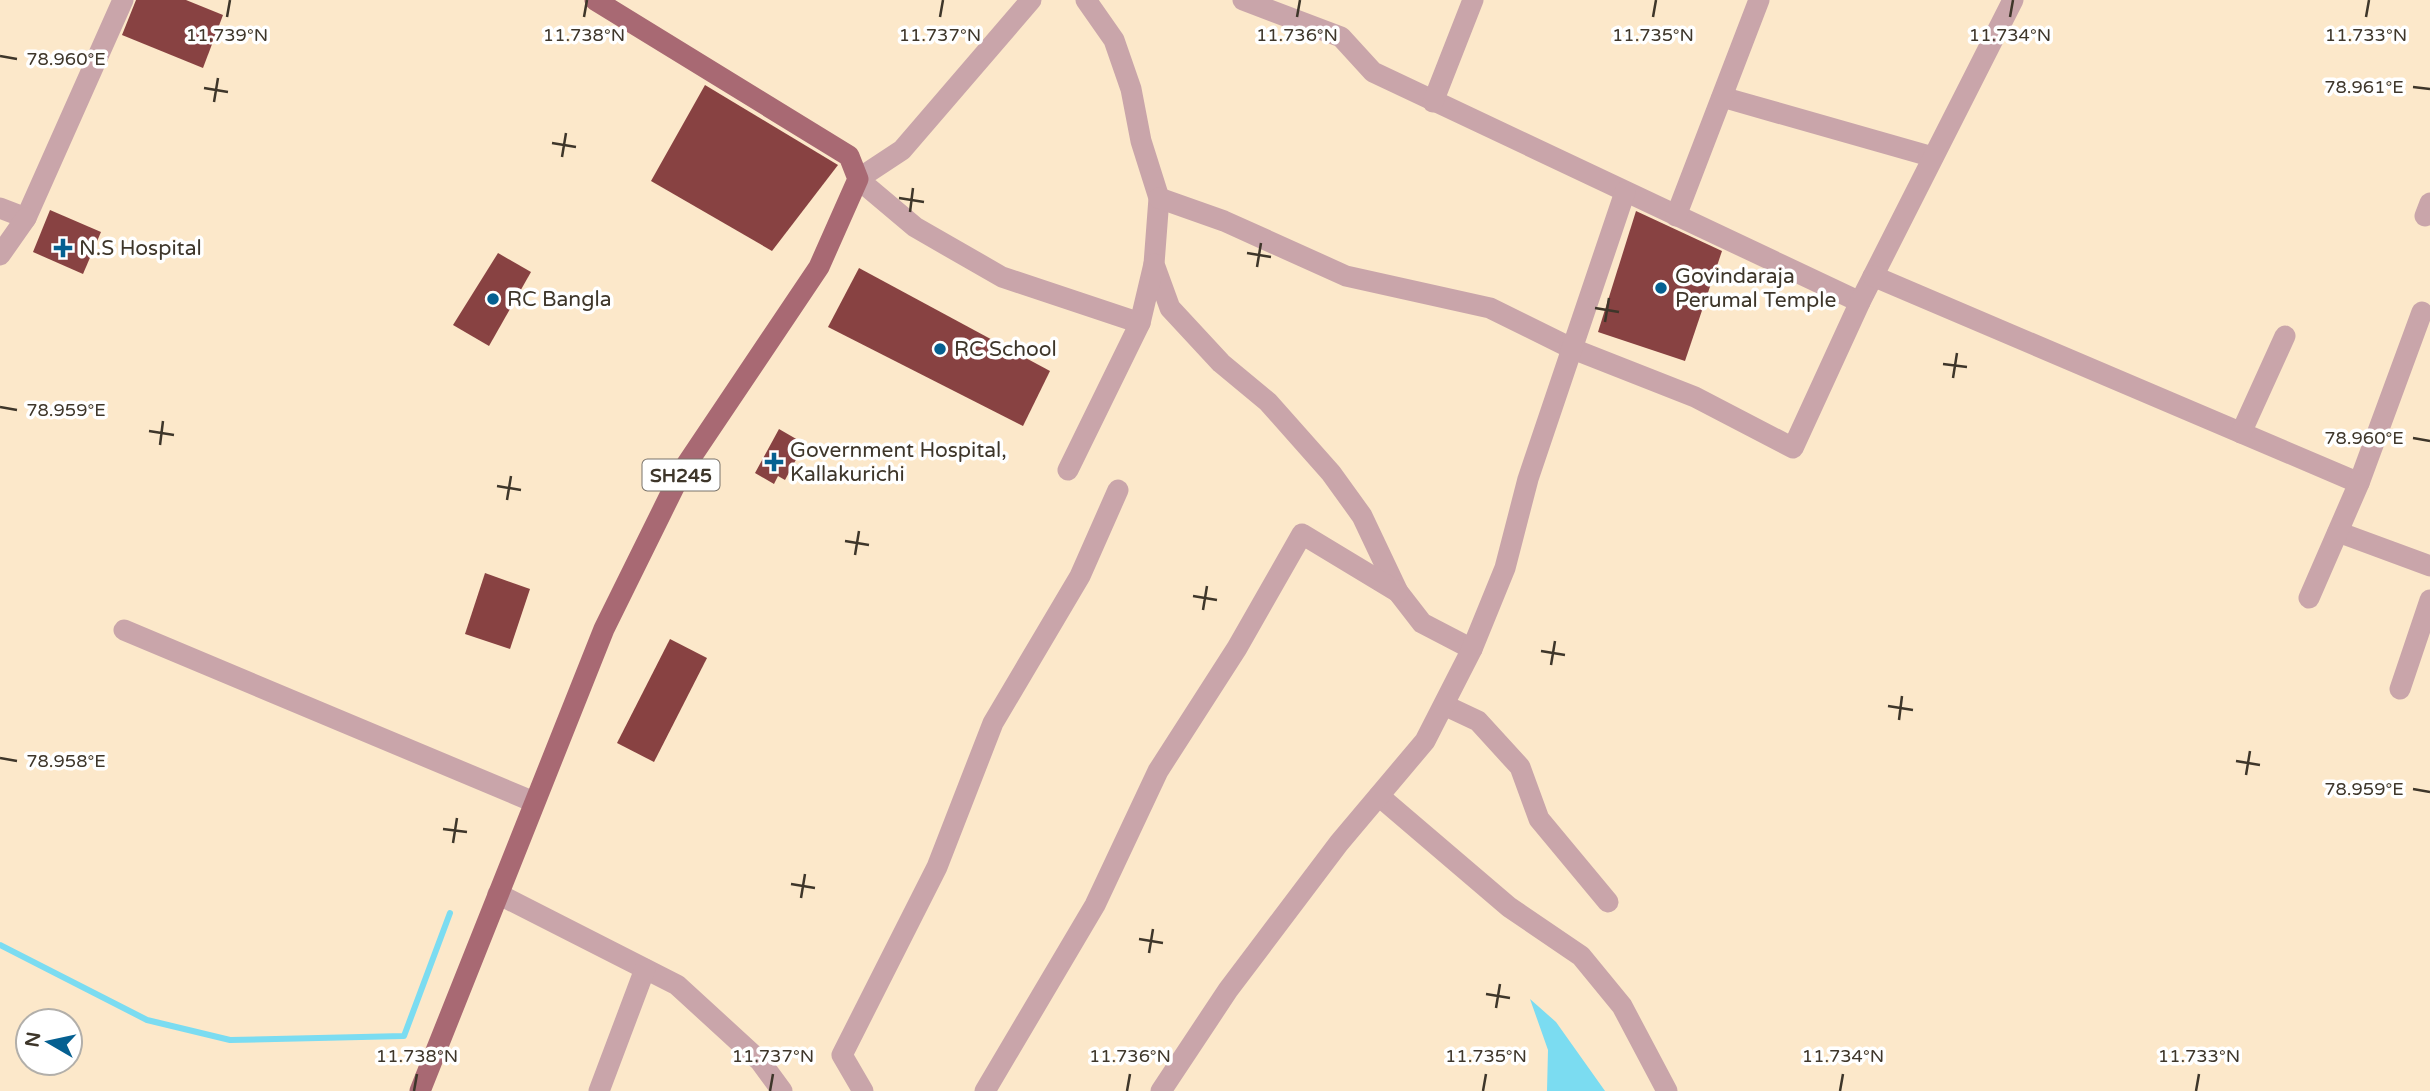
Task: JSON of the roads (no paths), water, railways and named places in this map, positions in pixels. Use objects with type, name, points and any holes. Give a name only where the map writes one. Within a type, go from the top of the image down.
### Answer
[{"type":"main road","points":[[595,0],[849,156],[858,179]]},
{"type":"main road","name":"SH245","points":[[420,1091],[604,629],[682,471],[819,267],[858,179]]},
{"type":"street","points":[[0,255],[26,218],[122,0]]},
{"type":"street","points":[[1031,0],[902,150],[858,179],[915,227],[1002,277],[1140,323]]},
{"type":"street","points":[[1243,0],[1277,5],[1341,37],[1373,72],[1860,302]]},
{"type":"street","points":[[1433,102],[1473,0]]},
{"type":"street","points":[[1676,216],[1759,0]]},
{"type":"street","points":[[1159,198],[1224,221],[1346,276],[1490,308],[1573,349],[1695,397],[1793,449],[1860,302],[2013,0]]},
{"type":"street","points":[[1068,470],[1140,323],[1154,264],[1159,198],[1141,141],[1131,89],[1114,40],[1094,3]]},
{"type":"street","points":[[1722,97],[1933,157]]},
{"type":"street","points":[[1161,1091],[1228,990],[1378,796],[1425,741],[1444,705],[1472,649],[1505,568],[1528,479],[1625,192]]},
{"type":"street","points":[[0,208],[26,218]]},
{"type":"street","points":[[1154,264],[1170,308],[1221,363],[1268,401],[1331,473],[1362,516],[1398,592],[1422,623],[1472,649]]},
{"type":"street","points":[[1873,276],[2359,483]]},
{"type":"street","points":[[2309,598],[2359,483],[2422,312]]},
{"type":"street","points":[[2241,433],[2285,335]]},
{"type":"street","points":[[863,1091],[842,1055],[937,867],[993,723],[1080,576],[1118,490]]},
{"type":"street","points":[[2338,532],[2430,566]]},
{"type":"street","points":[[985,1091],[1095,905],[1158,771],[1237,648],[1302,534],[1398,592]]},
{"type":"street","points":[[2400,689],[2430,600]]},
{"type":"street","points":[[124,630],[534,802]]},
{"type":"street","points":[[1444,705],[1478,721],[1520,767],[1539,819],[1608,902]]},
{"type":"street","points":[[1378,796],[1509,907],[1581,956],[1622,1006],[1667,1091]]},
{"type":"street","points":[[498,894],[677,985],[760,1060],[782,1091]]},
{"type":"street","points":[[599,1091],[645,969]]},
{"type":"water","points":[[1530,999],[1556,1022],[1605,1091],[1547,1091],[1548,1050]]},
{"type":"waterway","points":[[0,945],[147,1020],[230,1040],[404,1036],[450,913]]},
{"type":"place","name":"N.S Hospital","points":[[63,248]]},
{"type":"place","name":"Govindaraja Perumal Temple","points":[[1661,288]]},
{"type":"place","name":"RC Bangla","points":[[493,299]]},
{"type":"place","name":"RC School","points":[[940,349]]},
{"type":"place","name":"Government Hospital, Kallakurichi","points":[[774,462]]}]
